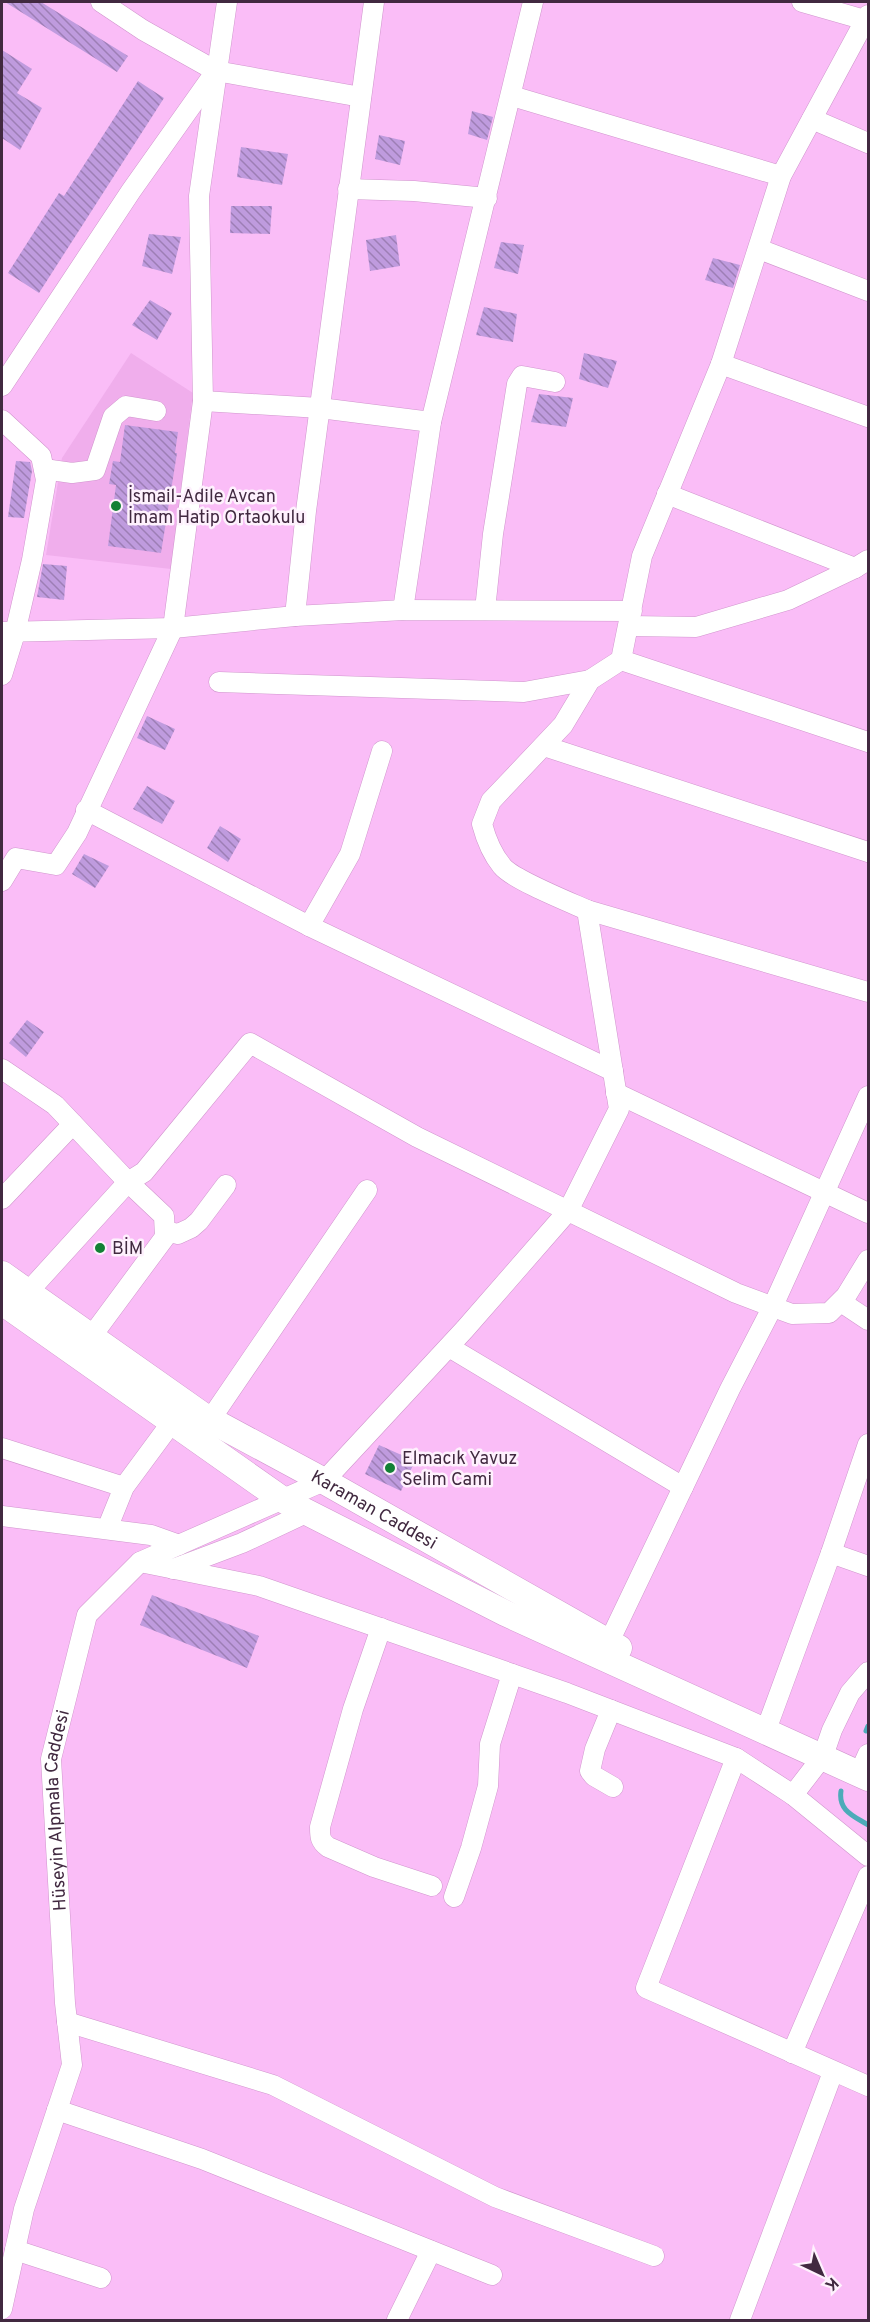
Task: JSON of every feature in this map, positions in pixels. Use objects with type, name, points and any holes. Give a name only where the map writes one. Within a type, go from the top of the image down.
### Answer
[{"type":"main road","name":"Karaman Caddesi","points":[[2,1274],[210,1420],[324,1481],[762,1728]]},
{"type":"main road","name":"Karaman Caddesi","points":[[2,1302],[283,1500],[505,1613],[823,1756],[866,1769]]},
{"type":"street","points":[[101,2],[143,30],[216,71],[361,97]]},
{"type":"street","points":[[2,881],[8,860],[16,858],[56,866],[77,833],[173,628],[203,401],[199,196],[227,2]]},
{"type":"street","points":[[295,616],[348,189],[374,2]]},
{"type":"street","points":[[403,610],[431,422],[533,2]]},
{"type":"street","points":[[219,682],[524,692],[590,680],[621,660],[642,556],[721,364],[781,176],[867,18],[802,2]]},
{"type":"street","points":[[2,386],[131,191],[216,71]]},
{"type":"street","points":[[512,96],[781,176]]},
{"type":"street","points":[[812,119],[868,143]]},
{"type":"street","points":[[348,189],[414,191],[487,198]]},
{"type":"street","points":[[759,249],[868,291]]},
{"type":"street","points":[[721,364],[868,417]]},
{"type":"street","points":[[485,610],[493,534],[516,384],[522,376],[555,382]]},
{"type":"street","points":[[203,401],[320,408],[431,422]]},
{"type":"street","points":[[44,469],[72,473],[95,470],[113,417],[126,406],[156,411]]},
{"type":"street","points":[[2,420],[41,456],[46,480],[8,633],[2,675]]},
{"type":"street","points":[[667,494],[862,564]]},
{"type":"street","points":[[8,633],[173,628],[295,616],[403,610],[485,610],[631,619],[696,627],[788,600],[862,564]]},
{"type":"street","points":[[621,660],[868,742]]},
{"type":"street","points":[[590,680],[563,725],[491,801],[482,824],[488,843],[504,869],[548,893],[587,910],[868,992]]},
{"type":"street","points":[[544,747],[868,852]]},
{"type":"street","points":[[309,926],[350,854],[382,751]]},
{"type":"street","points":[[86,810],[309,926],[613,1071]]},
{"type":"street","points":[[324,1481],[449,1347],[568,1212],[619,1109],[587,910]]},
{"type":"street","points":[[28,1292],[128,1182],[144,1172],[250,1043],[417,1137],[736,1293],[792,1314],[829,1313],[846,1296],[868,1260]]},
{"type":"street","points":[[2,1069],[56,1105],[128,1182],[164,1216],[165,1237],[91,1337]]},
{"type":"street","points":[[616,1093],[868,1213]]},
{"type":"street","points":[[609,1642],[730,1389],[773,1306],[868,1096]]},
{"type":"street","points":[[2,1199],[74,1124]]},
{"type":"street","points":[[165,1231],[178,1234],[190,1228],[226,1185]]},
{"type":"street","points":[[210,1420],[367,1190]]},
{"type":"street","points":[[841,1302],[868,1320]]},
{"type":"street","points":[[449,1347],[683,1487]]},
{"type":"street","points":[[107,1529],[124,1487],[172,1422]]},
{"type":"street","points":[[762,1728],[831,1553],[868,1444]]},
{"type":"street","points":[[2,1448],[124,1487]]},
{"type":"street","name":"Hüseyin Alpmala Caddesi","points":[[2,2309],[24,2209],[72,2065],[67,2022],[51,1759],[87,1615],[140,1562],[324,1481]]},
{"type":"street","points":[[173,1569],[242,1543],[308,1512]]},
{"type":"street","points":[[2,1516],[151,1535],[179,1545]]},
{"type":"street","points":[[831,1553],[868,1566]]},
{"type":"street","points":[[140,1562],[259,1586],[512,1674],[736,1758],[793,1795],[868,1856]]},
{"type":"street","points":[[381,1628],[353,1709],[320,1827],[320,1836],[323,1843],[328,1846],[374,1867],[432,1886]]},
{"type":"street","points":[[793,1795],[823,1756],[832,1730],[850,1693],[868,1672]]},
{"type":"street","points":[[454,1897],[471,1848],[488,1786],[490,1744],[512,1674]]},
{"type":"street","points":[[611,1710],[595,1749],[590,1771],[594,1776],[613,1787]]},
{"type":"street","points":[[736,1758],[646,1988],[868,2086]]},
{"type":"street","points":[[792,2054],[868,1876]]},
{"type":"street","points":[[67,2022],[273,2085],[495,2197],[654,2256]]},
{"type":"street","points":[[740,2320],[833,2072]]},
{"type":"street","points":[[57,2110],[202,2160],[492,2275]]},
{"type":"street","points":[[15,2250],[101,2278]]},
{"type":"street","points":[[397,2320],[431,2251]]},
{"type":"shaded area","name":"İsmail-Adile Avcan İmam Hatip Ortaokulu","points":[[131,353],[193,393],[171,569],[46,555],[62,458]]},
{"type":"building","points":[[5,2],[41,2],[128,56],[117,72]]},
{"type":"building","points":[[2,50],[32,69],[17,93],[42,108],[20,150],[2,138]]},
{"type":"building","points":[[138,81],[164,98],[39,293],[8,273],[59,193],[64,196]]},
{"type":"building","points":[[472,111],[493,117],[487,140],[468,134]]},
{"type":"building","points":[[379,135],[405,141],[400,165],[375,159]]},
{"type":"building","points":[[241,147],[288,154],[282,185],[237,177]]},
{"type":"building","points":[[231,206],[272,206],[270,234],[230,233]]},
{"type":"building","points":[[149,234],[181,237],[172,274],[142,266]]},
{"type":"building","points":[[396,235],[400,266],[370,271],[366,240]]},
{"type":"building","points":[[501,242],[524,245],[518,274],[494,268]]},
{"type":"building","points":[[713,258],[740,265],[733,288],[705,280]]},
{"type":"building","points":[[150,300],[172,313],[157,340],[132,325]]},
{"type":"building","points":[[484,307],[517,314],[513,342],[476,335]]},
{"type":"building","points":[[584,353],[617,361],[608,388],[579,379]]},
{"type":"building","points":[[539,394],[573,398],[566,427],[531,422]]},
{"type":"building","points":[[125,425],[178,432],[175,453],[177,453],[161,553],[108,546],[116,485],[109,484],[113,461],[120,462]]},
{"type":"building","points":[[16,461],[30,462],[32,471],[24,518],[8,517]]},
{"type":"building","points":[[43,564],[67,566],[64,600],[37,597]]},
{"type":"building","points":[[147,716],[175,729],[165,750],[137,738]]},
{"type":"building","points":[[147,786],[175,801],[162,824],[133,809]]},
{"type":"building","points":[[220,826],[241,839],[228,862],[207,848]]},
{"type":"building","points":[[84,854],[109,866],[95,888],[72,874]]},
{"type":"building","points":[[27,1020],[44,1032],[26,1057],[9,1043]]},
{"type":"building","name":"Elmacık Yavuz Selim Cami","points":[[379,1445],[415,1461],[401,1491],[365,1474]]},
{"type":"building","points":[[152,1595],[259,1636],[247,1668],[140,1625]]},
{"type":"waterway","points":[[866,1731],[868,1726]]},
{"type":"waterway","points":[[841,1791],[842,1803],[848,1812],[868,1825]]},
{"type":"place","name":"İsmail-Adile Avcan İmam Hatip Ortaokulu","points":[[116,506]]},
{"type":"place","name":"BİM","points":[[100,1248]]},
{"type":"place","name":"Elmacık Yavuz Selim Cami","points":[[390,1468]]}]
